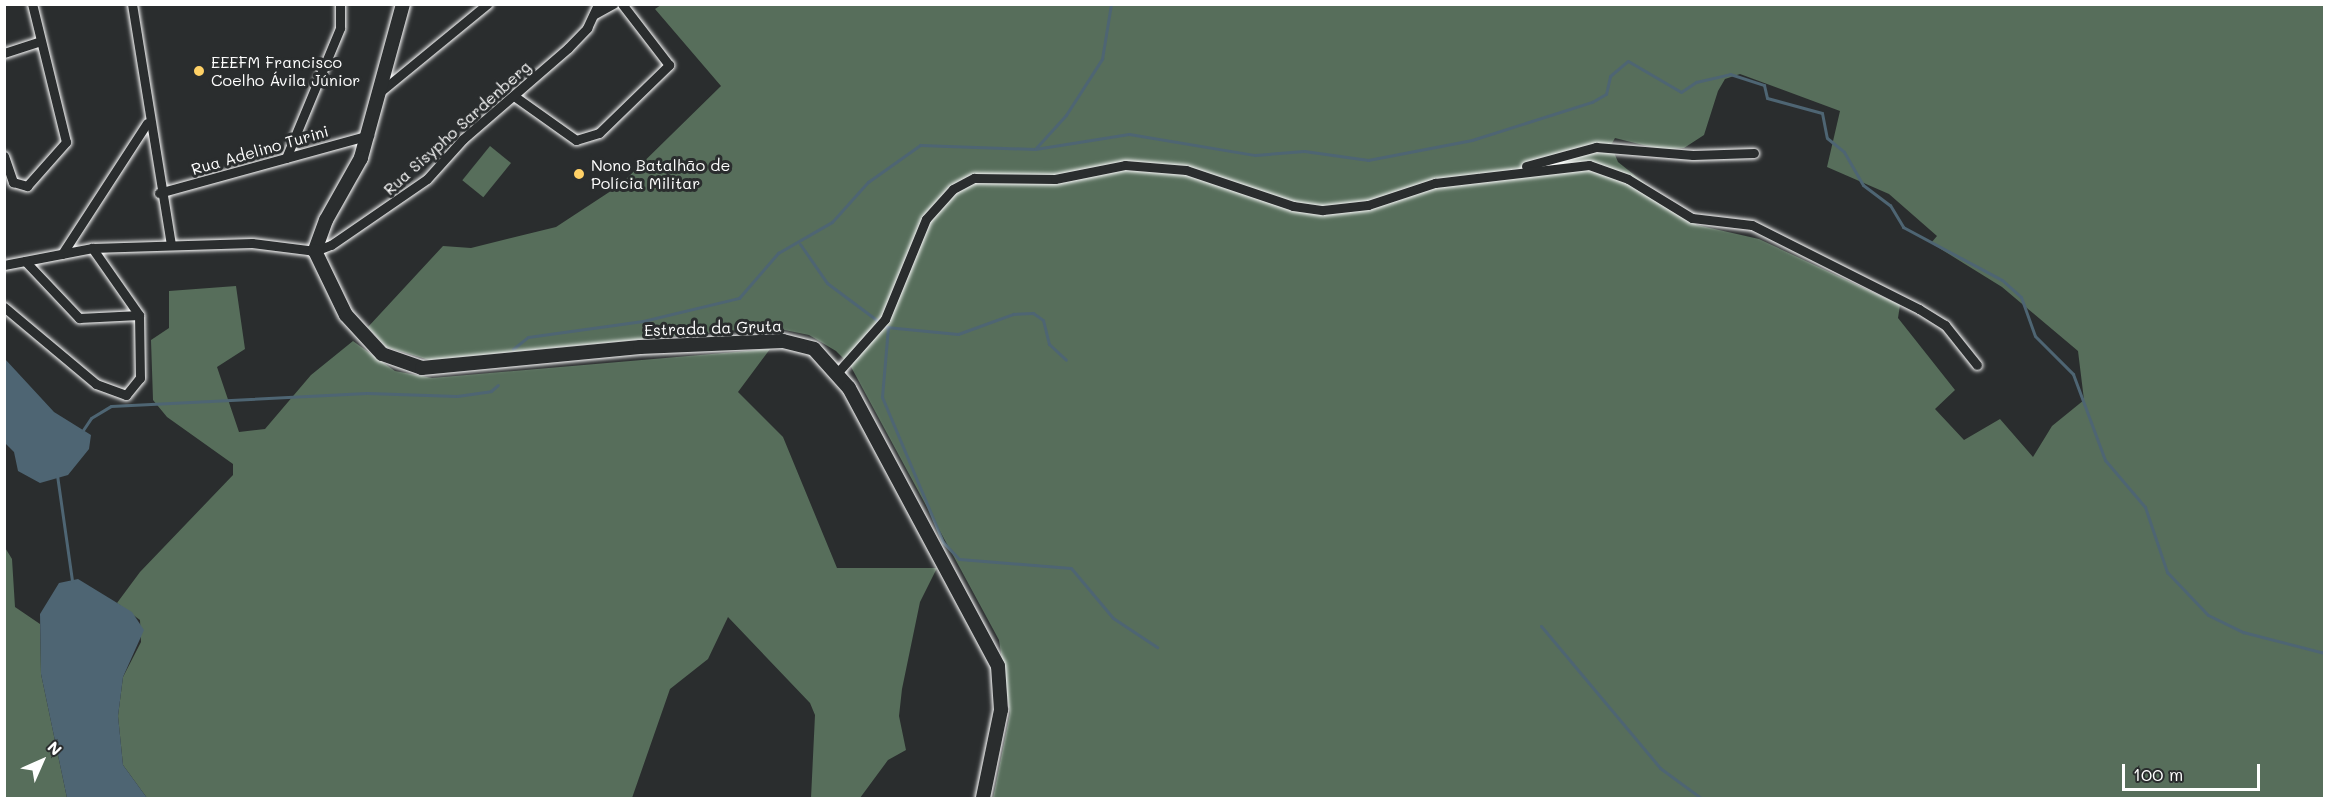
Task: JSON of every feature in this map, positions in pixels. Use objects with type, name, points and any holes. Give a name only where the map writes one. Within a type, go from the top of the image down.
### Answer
[{"type":"main road","points":[[315,251],[369,135],[385,90],[404,4]]},
{"type":"main road","name":"Estrada da Gruta","points":[[315,251],[346,315],[364,339],[403,365],[450,369],[640,347],[783,340],[814,349],[838,372],[998,666],[1001,710],[983,798]]},
{"type":"street","points":[[132,4],[147,123],[159,193],[171,244]]},
{"type":"street","points":[[286,158],[340,28],[340,4]]},
{"type":"street","points":[[385,90],[487,4]]},
{"type":"street","points":[[596,9],[614,4]]},
{"type":"street","points":[[513,96],[576,140],[598,133],[669,64],[622,4]]},
{"type":"street","points":[[4,156],[13,182],[27,186],[66,142],[40,40],[34,6]]},
{"type":"street","name":"Rua Sisypho Sardenberg","points":[[315,251],[405,198],[513,96],[568,48],[596,9]]},
{"type":"street","points":[[4,53],[40,40]]},
{"type":"street","points":[[62,254],[147,123]]},
{"type":"street","name":"Rua Adelino Turini","points":[[159,193],[369,135]]},
{"type":"street","points":[[1510,173],[1596,147],[1693,155],[1754,153]]},
{"type":"street","points":[[838,372],[890,312],[926,219],[953,189],[974,178],[1055,179],[1150,165],[1186,170],[1293,207],[1323,210],[1368,205],[1435,183],[1589,165],[1628,179],[1692,218],[1752,225],[1933,317],[1977,365]]},
{"type":"street","points":[[4,266],[92,248],[171,244],[252,243],[315,251]]},
{"type":"street","points":[[4,307],[47,339],[96,384],[126,395],[140,378],[140,315],[92,248]]},
{"type":"street","points":[[25,261],[74,314],[88,321],[140,315]]},
{"type":"green space","points":[[661,5],[2324,5],[2324,798],[993,798],[1010,713],[999,640],[850,365],[836,351],[809,335],[770,327],[429,360],[386,347],[368,327],[443,246],[471,248],[556,227],[620,185],[721,86],[655,9]],"holes":[[[1740,74],[1840,111],[1827,167],[1889,194],[1937,236],[1931,243],[2002,287],[2078,351],[2084,400],[2052,426],[2033,457],[2000,419],[1964,440],[1935,409],[1955,390],[1898,318],[1900,305],[1759,239],[1697,225],[1618,162],[1611,145],[1615,138],[1663,150],[1684,148],[1704,135],[1718,91],[1725,79]]]},
{"type":"green space","points":[[490,146],[511,163],[483,197],[462,180]]},
{"type":"green space","points":[[236,286],[245,349],[217,367],[239,432],[265,429],[311,375],[353,341],[395,371],[432,378],[770,349],[738,392],[783,437],[837,568],[937,568],[920,602],[902,689],[899,716],[906,750],[888,760],[860,798],[811,798],[815,715],[810,703],[728,617],[708,659],[670,689],[632,798],[147,798],[123,765],[118,716],[123,677],[141,642],[140,620],[117,603],[140,572],[233,475],[233,464],[167,417],[153,400],[151,340],[169,328],[169,291]]},
{"type":"green space","points":[[4,546],[12,559],[15,607],[40,624],[41,674],[67,798],[5,798]]},
{"type":"water","points":[[5,359],[54,412],[91,435],[89,449],[68,475],[40,483],[18,471],[14,452],[5,443]]},
{"type":"water","points":[[78,579],[132,612],[144,630],[123,677],[118,716],[123,765],[147,798],[67,798],[41,674],[40,614],[59,583]]},
{"type":"waterway","points":[[1036,148],[1066,115],[1102,59],[1111,4]]},
{"type":"waterway","points":[[513,349],[528,337],[643,321],[739,298],[778,253],[832,222],[868,182],[920,145],[1035,149],[1129,134],[1255,155],[1304,151],[1368,160],[1472,140],[1592,102],[1606,94],[1610,76],[1628,61],[1681,92],[1696,82],[1730,74],[1764,85],[1767,98],[1822,113],[1827,138],[1844,152],[1863,185],[1890,205],[1903,227],[2002,280],[2021,297],[2035,336],[2073,374],[2105,460],[2145,507],[2167,572],[2208,615],[2243,632],[2324,653]]},
{"type":"waterway","points":[[800,244],[827,283],[878,321]]},
{"type":"waterway","points":[[886,327],[958,334],[1013,314],[1033,313],[1043,320],[1049,344],[1066,360]]},
{"type":"waterway","points":[[888,327],[882,397],[943,542],[959,559],[1071,568],[1113,618],[1157,647]]},
{"type":"waterway","points":[[83,430],[91,418],[111,406],[367,393],[457,396],[491,391],[498,385]]},
{"type":"waterway","points":[[57,475],[72,581]]},
{"type":"waterway","points":[[1541,626],[1660,768],[1701,798]]},
{"type":"place","name":"EEEFM Francisco Coelho Ávila Júnior","points":[[199,71]]},
{"type":"place","name":"Nono Batalhão de Polícia Militar","points":[[579,174]]}]
